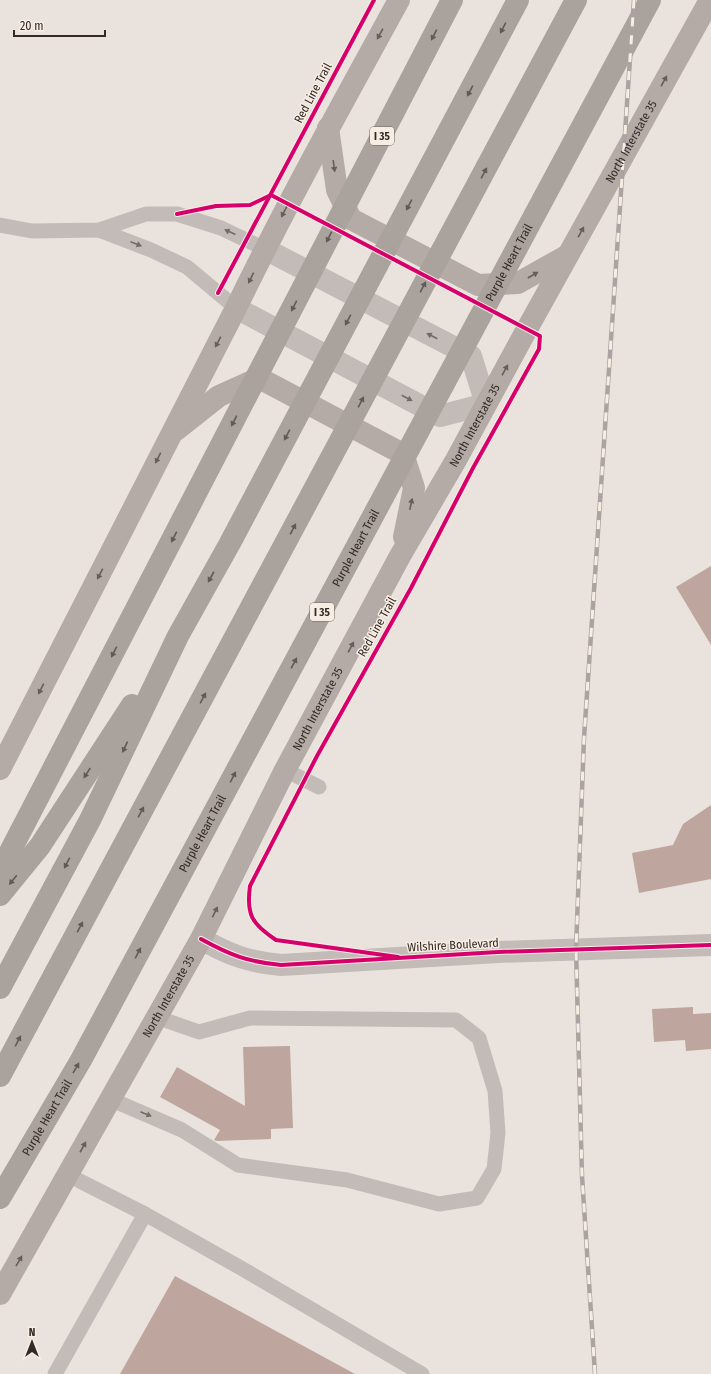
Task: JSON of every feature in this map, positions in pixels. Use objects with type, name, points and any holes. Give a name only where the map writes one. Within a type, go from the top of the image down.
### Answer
[{"type":"highway","name":"I 35","points":[[0,871],[452,0]]},
{"type":"highway","points":[[0,988],[90,820],[178,636],[230,542],[518,0]]},
{"type":"highway","points":[[0,1076],[576,0]]},
{"type":"highway","name":"Purple Heart Trail","points":[[0,1198],[81,1060],[651,0]]},
{"type":"highway","points":[[0,895],[40,846],[178,636]]},
{"type":"main road","points":[[0,769],[236,308],[265,248],[398,0]]},
{"type":"main road","name":"North Interstate 35","points":[[0,1294],[201,939],[285,770],[400,556],[456,460],[710,0]]},
{"type":"main road","points":[[328,128],[337,190],[351,219],[478,285],[518,283],[568,255]]},
{"type":"main road","points":[[170,435],[219,396],[259,378],[273,385],[403,454],[414,488],[400,556]]},
{"type":"street","points":[[236,308],[440,416],[486,404],[471,356],[265,248]]},
{"type":"street","name":"Wilshire Boulevard","points":[[201,939],[235,956],[259,962],[281,965],[498,952],[711,945]]},
{"type":"lane","points":[[0,225],[32,231],[99,230],[146,214],[177,214],[221,228],[265,248]]},
{"type":"lane","points":[[99,230],[151,250],[187,267],[236,308]]},
{"type":"lane","points":[[285,770],[319,787]]},
{"type":"lane","points":[[110,1099],[182,1130],[238,1165],[347,1180],[439,1204],[477,1198],[494,1169],[498,1133],[495,1091],[479,1038],[456,1020],[250,1018],[199,1032],[156,1017]]},
{"type":"lane","points":[[68,1175],[145,1214],[241,1268],[422,1374]]},
{"type":"lane","points":[[55,1374],[145,1214]]},
{"type":"building","points":[[711,566],[711,645],[676,587]]},
{"type":"building","points":[[711,805],[711,879],[639,893],[632,853],[673,845],[683,824]]},
{"type":"building","points":[[693,1007],[693,1014],[711,1013],[711,1049],[686,1051],[685,1040],[654,1042],[652,1009]]},
{"type":"building","points":[[290,1046],[293,1128],[271,1129],[271,1139],[214,1140],[220,1130],[160,1097],[177,1067],[245,1106],[243,1047]]},
{"type":"building","points":[[175,1276],[355,1374],[120,1374]]},
{"type":"railway","points":[[595,1374],[582,1176],[576,949],[584,738],[634,0]]},
{"type":"cycle path","name":"Red Line Trail","points":[[218,293],[374,0]]},
{"type":"cycle path","name":"Red Line Trail","points":[[271,195],[540,336],[539,349],[473,468],[411,588],[317,756],[250,886],[249,904],[252,918],[261,929],[276,940],[398,957]]},
{"type":"cycle path","points":[[177,214],[216,206],[250,205],[271,195]]},
{"type":"cycle path","points":[[201,939],[249,960],[281,965],[498,952],[711,945]]}]
